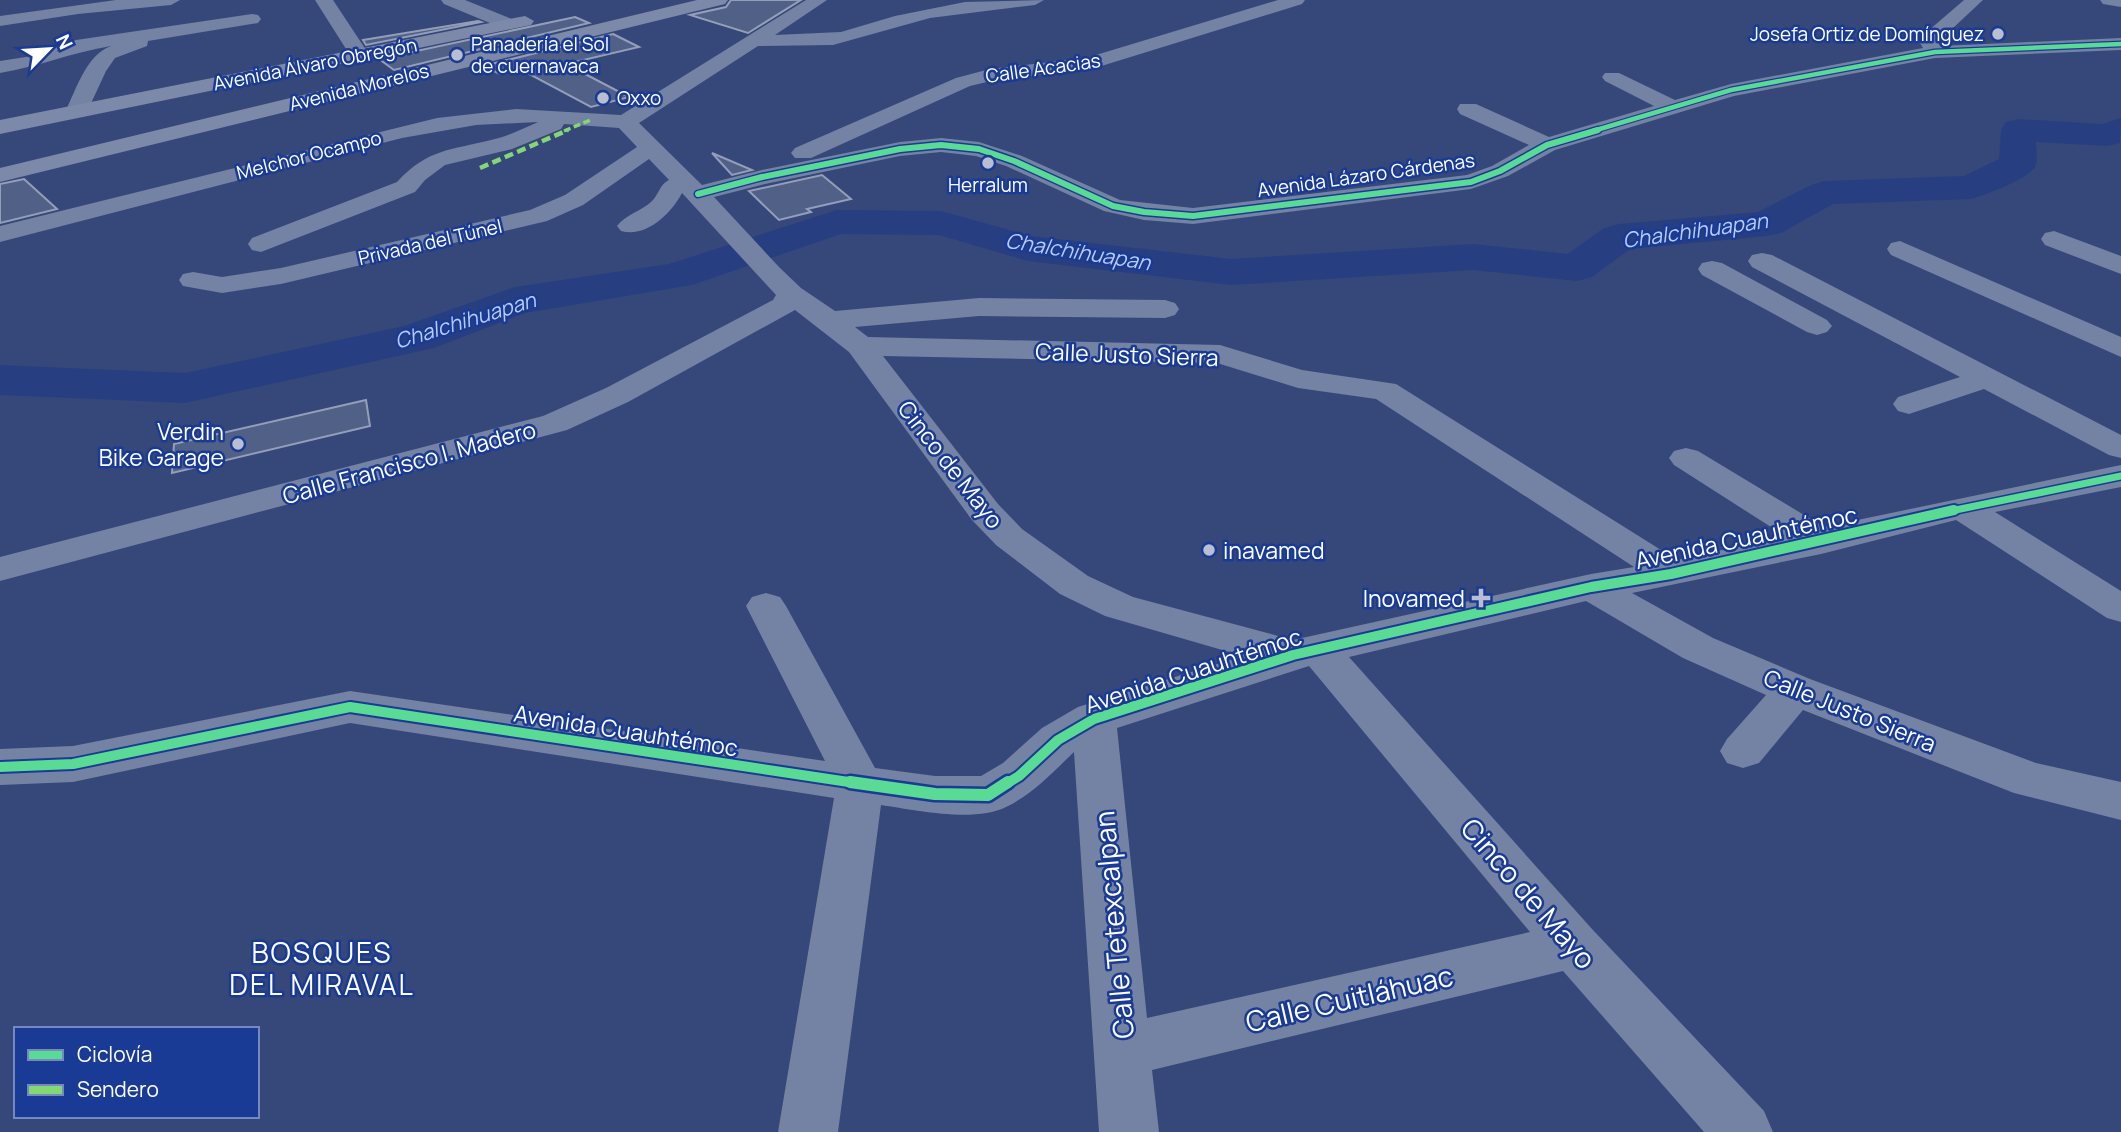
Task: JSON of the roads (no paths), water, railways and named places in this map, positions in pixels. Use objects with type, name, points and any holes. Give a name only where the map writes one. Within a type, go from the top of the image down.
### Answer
[{"type":"main road","name":"Avenida Morelos","points":[[0,175],[719,0]]},
{"type":"main road","name":"Avenida Álvaro Obregón","points":[[0,127],[548,16]]},
{"type":"street","points":[[0,21],[78,9],[171,0]]},
{"type":"street","points":[[324,0],[360,56]]},
{"type":"street","points":[[450,0],[508,24]]},
{"type":"street","points":[[625,122],[818,0]]},
{"type":"street","points":[[751,40],[830,40],[860,34],[894,22],[979,4],[1035,0]]},
{"type":"street","name":"Calle Acacias","points":[[762,177],[778,164],[963,82],[990,75],[1088,64],[1296,0]]},
{"type":"street","points":[[1935,52],[1928,41],[1974,0]]},
{"type":"street","points":[[2109,0],[2121,2]]},
{"type":"street","points":[[0,67],[36,61],[76,46],[253,19]]},
{"type":"street","points":[[76,112],[96,70],[108,54],[168,32]]},
{"type":"street","name":"Avenida Lázaro Cárdenas","points":[[691,188],[762,177],[900,149],[941,145],[979,149],[1014,161],[1113,206],[1144,212],[1193,216],[1471,182],[1500,172],[1547,145],[1731,90],[1935,52],[2121,44]]},
{"type":"street","points":[[1057,50],[1088,64]]},
{"type":"street","points":[[72,74],[96,70]]},
{"type":"street","points":[[1612,77],[1672,107]]},
{"type":"street","points":[[24,82],[48,78]]},
{"type":"street","points":[[1468,109],[1547,145]]},
{"type":"street","name":"Melchor Ocampo","points":[[0,234],[400,132],[461,120],[501,116],[625,122]]},
{"type":"street","points":[[480,168],[581,118]]},
{"type":"street","points":[[261,244],[406,187],[417,172],[448,156],[498,146],[581,118]]},
{"type":"street","name":"Cinco de Mayo","points":[[625,122],[721,218],[780,284],[860,346],[985,512],[1009,537],[1074,585],[1119,607],[1306,652],[1743,1132]]},
{"type":"street","name":"Privada del Túnel","points":[[193,280],[222,285],[255,281],[538,216],[574,200],[650,148]]},
{"type":"street","points":[[630,226],[659,209],[668,200],[672,188],[691,188]]},
{"type":"street","points":[[2054,239],[2121,266]]},
{"type":"street","points":[[1900,249],[2121,348]]},
{"type":"street","points":[[1762,261],[2121,448]]},
{"type":"street","points":[[1712,269],[1817,326]]},
{"type":"street","name":"Calle Francisco I. Madero","points":[[0,569],[555,423],[617,395],[783,306],[780,284]]},
{"type":"street","points":[[829,320],[979,307],[1166,309]]},
{"type":"street","points":[[1780,337],[1863,313]]},
{"type":"street","name":"Calle Justo Sierra","points":[[860,346],[1220,355],[1298,379],[1385,391],[1671,574]]},
{"type":"street","points":[[1909,404],[1987,378]]},
{"type":"street","points":[[1686,458],[1821,542]]},
{"type":"street","name":"Avenida Cuauhtémoc","points":[[0,767],[73,764],[350,707],[860,784],[935,794],[988,795],[1019,776],[1058,740],[1094,719],[1306,652],[1591,587],[1671,574],[1962,508],[2121,476]]},
{"type":"street","points":[[1962,508],[2121,609]]},
{"type":"street","name":"Calle Justo Sierra","points":[[1591,587],[1698,648],[1795,690],[2030,780],[2121,801]]},
{"type":"street","points":[[766,606],[860,784],[808,1132]]},
{"type":"street","points":[[1743,751],[1795,690]]},
{"type":"street","name":"Calle Tetexcalpan","points":[[1094,719],[1129,1132]]},
{"type":"street","name":"Calle Cuitláhuac","points":[[1124,1050],[1573,945]]},
{"type":"waterway","name":"Chalchihuapan","points":[[0,380],[185,388],[417,338],[515,301],[676,276],[837,222],[941,223],[1028,248],[1231,272],[1473,257],[1577,268],[1619,237],[1767,224],[1825,193],[1971,187],[2017,165],[2019,130],[2107,135],[2121,129]]},
{"type":"place","name":"Josefa Ortiz de Domínguez","points":[[1998,34]]},
{"type":"place","name":"Panadería el Sol de cuernavaca","points":[[457,55]]},
{"type":"place","name":"Oxxo","points":[[603,98]]},
{"type":"place","name":"Herralum","points":[[988,163]]},
{"type":"place","name":"Verdin Bike Garage","points":[[238,444]]},
{"type":"place","name":"inavamed","points":[[1209,550]]},
{"type":"place","name":"Inovamed","points":[[1481,598]]},
{"type":"district","name":"BOSQUES DEL MIRAVAL","points":[[322,968]]}]
